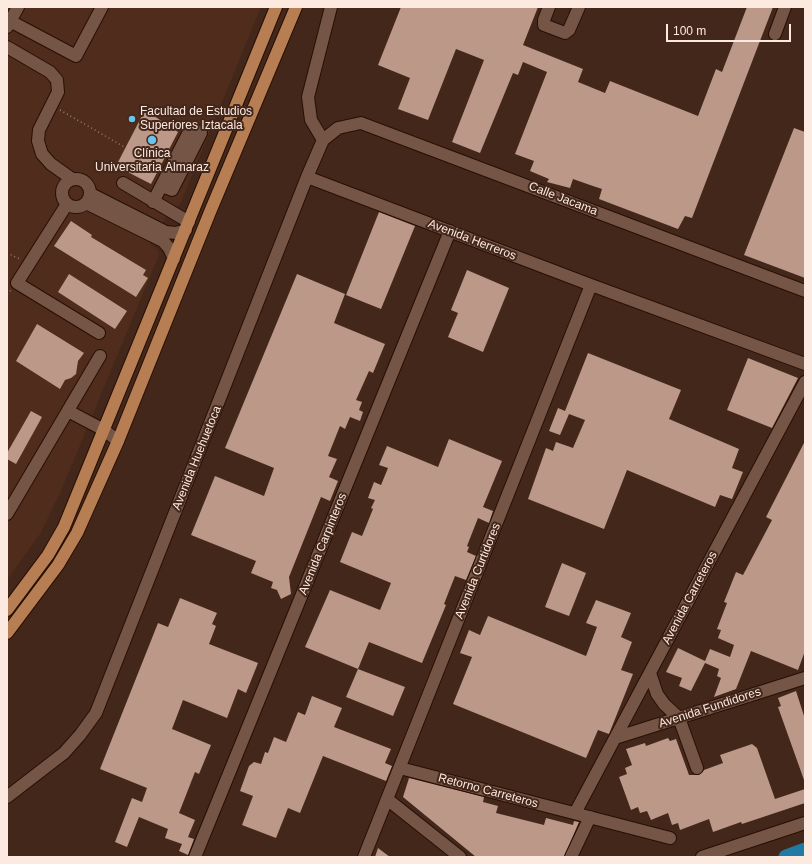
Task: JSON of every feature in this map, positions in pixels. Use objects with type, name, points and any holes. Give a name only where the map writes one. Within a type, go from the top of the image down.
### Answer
[{"type":"main road","points":[[7,610],[48,555],[64,527],[276,7]]},
{"type":"main road","points":[[7,633],[58,565],[78,533],[118,441],[210,212],[296,7]]},
{"type":"main road","points":[[196,206],[210,212]]},
{"type":"street","points":[[18,7],[9,24],[76,56],[102,7]]},
{"type":"street","points":[[307,177],[323,140],[311,120],[308,97],[331,7]]},
{"type":"street","points":[[548,7],[544,25],[565,33],[569,30],[578,7]]},
{"type":"street","points":[[775,34],[785,7]]},
{"type":"street","points":[[7,47],[50,72],[57,80],[58,92],[39,130],[38,141],[42,154],[51,164],[72,179],[83,180],[87,184],[89,199]]},
{"type":"street","name":"Calle Jacama","points":[[323,140],[338,128],[361,123],[805,291]]},
{"type":"street","points":[[153,202],[191,128],[202,133],[172,190],[162,186]]},
{"type":"street","name":"Avenida Herreros","points":[[307,177],[591,285],[805,364]]},
{"type":"street","name":"Avenida Huehuetoca","points":[[7,797],[64,753],[80,735],[96,713],[307,177]]},
{"type":"street","points":[[72,179],[67,182],[62,190],[64,200],[67,204],[77,208],[89,199]]},
{"type":"street","points":[[123,183],[187,226]]},
{"type":"street","points":[[89,199],[151,230],[166,244],[174,259]]},
{"type":"street","points":[[67,204],[17,283],[98,333]]},
{"type":"street","points":[[151,230],[171,233],[187,226]]},
{"type":"street","name":"Avenida Carpinteros","points":[[195,857],[450,231]]},
{"type":"street","name":"Avenida Curtidores","points":[[364,857],[591,285]]},
{"type":"street","points":[[7,514],[100,356]]},
{"type":"street","name":"Avenida Carreteros","points":[[575,813],[805,382]]},
{"type":"street","points":[[68,411],[104,430],[118,441]]},
{"type":"street","points":[[650,673],[657,694],[664,704],[679,718],[697,768]]},
{"type":"street","name":"Avenida Fundidores","points":[[615,738],[805,678]]},
{"type":"street","name":"Retorno Carreteros","points":[[400,768],[670,838]]},
{"type":"street","points":[[387,799],[460,857]]},
{"type":"street","points":[[570,857],[590,817]]},
{"type":"street","points":[[702,857],[805,823]]},
{"type":"path","points":[[59,109],[126,148]]},
{"type":"path","points":[[7,253],[30,263]]},
{"type":"shaded area","points":[[7,7],[261,7],[181,202],[177,208],[173,206],[150,244],[158,250],[159,255],[61,491],[40,534],[7,580]]},
{"type":"building","points":[[401,7],[538,7],[523,45],[583,69],[578,82],[605,93],[610,81],[698,116],[716,69],[722,72],[747,7],[773,7],[692,218],[685,216],[678,229],[599,199],[602,189],[573,179],[570,188],[547,182],[549,179],[530,171],[534,161],[515,154],[547,72],[523,62],[518,75],[513,73],[480,153],[452,142],[484,60],[456,49],[428,120],[398,109],[410,78],[378,65]]},
{"type":"building","name":"Clínica Universitaria Almaraz","points":[[145,110],[178,132],[151,184],[116,166]]},
{"type":"building","points":[[794,128],[805,132],[805,278],[744,255]]},
{"type":"building","points":[[379,212],[415,226],[381,309],[346,295]]},
{"type":"building","points":[[71,221],[92,235],[91,237],[146,270],[143,275],[148,278],[136,297],[54,246]]},
{"type":"building","points":[[467,270],[509,288],[483,352],[448,337],[458,313],[451,310]]},
{"type":"building","points":[[69,274],[127,311],[115,329],[58,292]]},
{"type":"building","points":[[297,274],[345,294],[334,323],[385,344],[373,373],[369,371],[356,400],[362,402],[359,410],[363,412],[360,421],[350,417],[345,429],[340,426],[328,456],[337,459],[329,477],[338,481],[330,501],[321,497],[289,577],[291,594],[281,599],[277,590],[271,588],[273,582],[251,573],[256,561],[191,535],[215,476],[264,496],[274,468],[225,448]]},
{"type":"building","points":[[37,324],[84,353],[78,361],[76,374],[65,380],[60,389],[16,361]]},
{"type":"building","points":[[588,353],[681,390],[669,419],[739,449],[732,468],[743,472],[732,499],[720,495],[715,507],[627,470],[604,529],[528,499],[546,448],[553,451],[556,442],[573,448],[585,420],[569,414],[560,435],[549,431],[558,408],[565,411]]},
{"type":"building","points":[[748,358],[798,378],[772,428],[727,410]]},
{"type":"building","points":[[31,411],[42,417],[16,464],[7,459],[7,453]]},
{"type":"building","points":[[449,439],[502,461],[483,507],[493,511],[489,523],[478,518],[467,546],[469,547],[467,552],[476,556],[466,580],[455,576],[444,604],[446,605],[422,663],[369,642],[358,669],[305,647],[330,590],[380,610],[391,583],[340,562],[352,532],[362,536],[373,509],[371,508],[375,500],[368,498],[374,482],[381,485],[388,468],[379,465],[387,446],[438,467]]},
{"type":"building","points":[[805,441],[805,651],[798,670],[751,651],[736,689],[714,697],[721,678],[717,676],[719,669],[705,663],[691,691],[679,686],[682,678],[666,672],[678,648],[705,661],[710,649],[730,657],[734,645],[718,638],[721,630],[717,629],[727,603],[724,602],[736,572],[743,575],[772,520],[766,517]]},
{"type":"building","points":[[562,563],[586,573],[569,616],[545,607]]},
{"type":"building","points":[[180,598],[217,613],[212,624],[216,626],[209,644],[258,663],[246,693],[238,689],[227,718],[183,700],[172,729],[211,745],[199,774],[195,772],[179,813],[195,820],[188,837],[194,839],[188,855],[179,851],[182,844],[165,838],[168,829],[139,817],[127,847],[115,842],[132,798],[142,802],[147,788],[100,769],[158,623],[168,627]]},
{"type":"building","points":[[596,600],[631,613],[621,637],[632,642],[621,670],[633,674],[609,734],[598,730],[586,758],[453,704],[472,657],[460,653],[469,630],[480,635],[488,616],[586,656],[597,627],[586,623]]},
{"type":"building","points":[[358,669],[405,687],[393,716],[346,697]]},
{"type":"building","points":[[796,691],[805,719],[804,780],[778,707],[781,706],[778,698]]},
{"type":"building","points":[[312,696],[342,708],[334,727],[391,749],[385,763],[392,766],[386,781],[323,756],[300,813],[288,808],[276,838],[242,825],[253,796],[240,791],[249,766],[254,762],[261,764],[265,752],[268,753],[274,737],[286,742],[298,712],[305,715]]},
{"type":"building","points":[[668,738],[670,741],[676,739],[689,775],[699,775],[704,770],[723,763],[720,755],[752,744],[757,748],[775,799],[805,789],[805,803],[713,832],[709,819],[680,830],[678,823],[672,825],[668,813],[651,820],[647,811],[640,813],[638,807],[631,810],[619,777],[627,774],[625,768],[632,765],[626,749],[645,743],[646,746]]},
{"type":"building","points":[[409,778],[484,797],[483,802],[498,806],[496,813],[544,825],[546,818],[573,825],[574,821],[579,822],[564,857],[476,857],[403,797]]},
{"type":"building","points":[[378,848],[390,857],[375,857]]},
{"type":"waterway","points":[[786,857],[805,850]]},
{"type":"place","name":"Facultad de Estudios Superiores Iztacala","points":[[132,119]]},
{"type":"place","name":"Clínica Universitaria Almaraz","points":[[152,140]]}]
